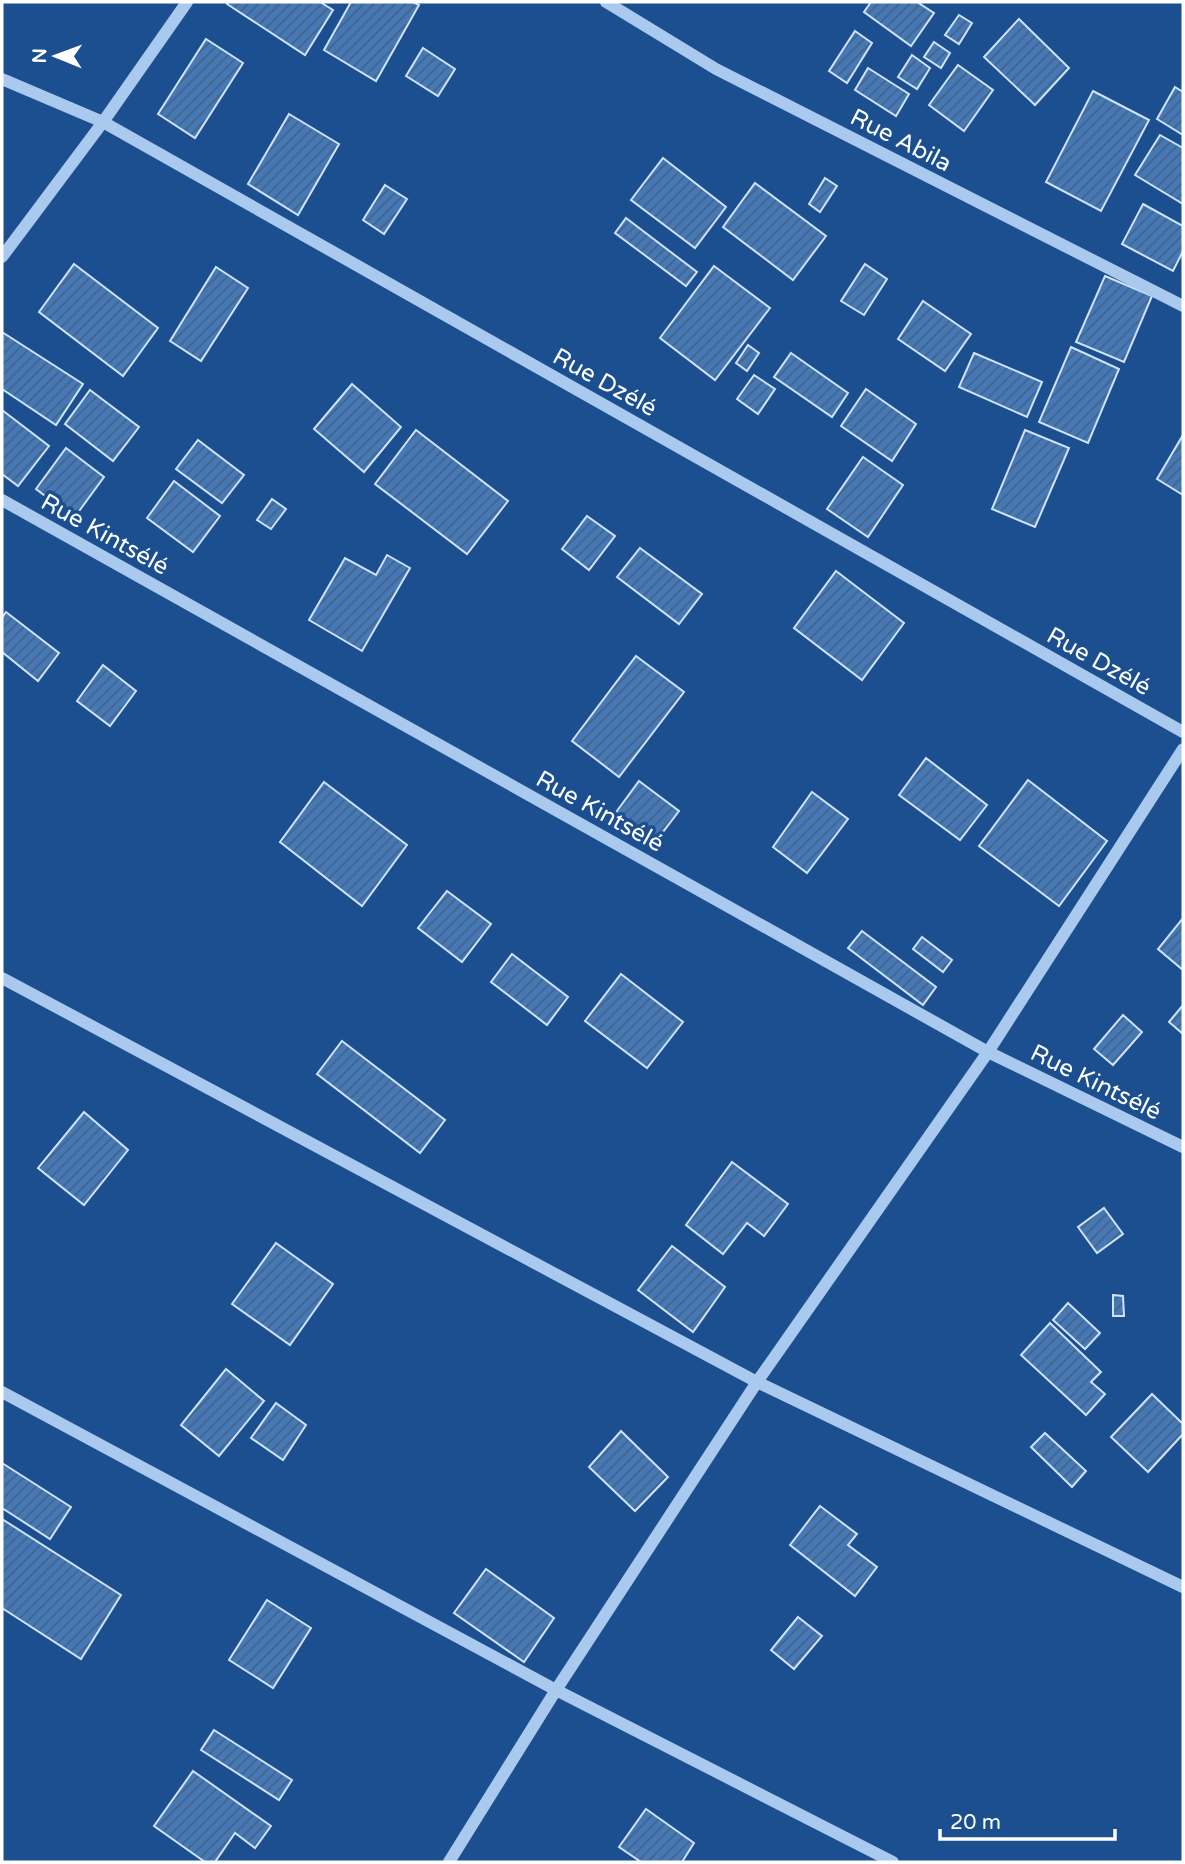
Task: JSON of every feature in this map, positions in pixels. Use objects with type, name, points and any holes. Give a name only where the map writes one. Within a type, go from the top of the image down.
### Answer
[{"type":"street","points":[[2,257],[103,122],[187,2]]},
{"type":"street","name":"Rue Abila","points":[[606,2],[716,69],[1183,306]]},
{"type":"street","name":"Rue Dzélé","points":[[2,79],[103,122],[1183,732]]},
{"type":"street","name":"Rue Kintsélé","points":[[2,500],[988,1052],[1183,1147]]},
{"type":"street","points":[[449,1862],[556,1690],[757,1382],[988,1052],[1183,749]]},
{"type":"street","points":[[2,978],[757,1382],[1183,1587]]},
{"type":"street","points":[[2,1392],[556,1690],[893,1862]]},
{"type":"building","points":[[320,2],[333,10],[305,55],[227,4]]},
{"type":"building","points":[[351,2],[413,2],[419,5],[376,81],[324,50]]},
{"type":"building","points":[[871,2],[917,2],[934,13],[911,46],[864,12]]},
{"type":"building","points":[[959,15],[972,23],[959,44],[945,35]]},
{"type":"building","points":[[1019,19],[1069,68],[1035,105],[984,57]]},
{"type":"building","points":[[855,31],[872,43],[847,83],[829,71]]},
{"type":"building","points":[[206,39],[243,63],[195,138],[158,114]]},
{"type":"building","points":[[934,42],[950,53],[941,68],[924,57]]},
{"type":"building","points":[[423,48],[455,69],[438,96],[406,76]]},
{"type":"building","points":[[912,55],[930,68],[917,89],[898,77]]},
{"type":"building","points":[[958,65],[993,90],[964,131],[929,105]]},
{"type":"building","points":[[868,68],[909,94],[896,116],[855,90]]},
{"type":"building","points":[[1175,87],[1183,92],[1183,135],[1157,119]]},
{"type":"building","points":[[1093,91],[1149,120],[1101,211],[1046,182]]},
{"type":"building","points":[[289,114],[339,144],[298,215],[248,184]]},
{"type":"building","points":[[1160,135],[1183,148],[1183,204],[1135,175]]},
{"type":"building","points":[[663,158],[726,207],[695,248],[631,200]]},
{"type":"building","points":[[825,178],[837,186],[820,212],[809,204]]},
{"type":"building","points":[[755,183],[826,236],[793,280],[723,227]]},
{"type":"building","points":[[385,185],[407,199],[384,234],[363,220]]},
{"type":"building","points":[[1143,204],[1183,226],[1183,251],[1173,271],[1122,244]]},
{"type":"building","points":[[626,218],[697,272],[686,286],[615,233]]},
{"type":"building","points":[[74,264],[158,328],[123,376],[39,312]]},
{"type":"building","points":[[865,264],[887,279],[864,315],[841,301]]},
{"type":"building","points":[[714,266],[770,308],[715,380],[660,338]]},
{"type":"building","points":[[216,267],[248,288],[201,361],[170,341]]},
{"type":"building","points":[[1105,276],[1152,296],[1124,362],[1076,342]]},
{"type":"building","points":[[923,301],[971,334],[945,371],[898,339]]},
{"type":"building","points":[[2,332],[83,384],[56,425],[2,389]]},
{"type":"building","points":[[748,345],[759,353],[747,371],[736,363]]},
{"type":"building","points":[[1071,347],[1119,369],[1088,443],[1039,422]]},
{"type":"building","points":[[791,353],[848,393],[832,417],[774,377]]},
{"type":"building","points":[[974,353],[1042,382],[1027,417],[959,387]]},
{"type":"building","points":[[754,375],[775,389],[758,414],[737,399]]},
{"type":"building","points":[[352,384],[401,427],[364,472],[314,429]]},
{"type":"building","points":[[866,389],[916,424],[892,461],[841,426]]},
{"type":"building","points":[[90,390],[139,427],[113,461],[65,424]]},
{"type":"building","points":[[2,410],[49,446],[18,486],[2,474]]},
{"type":"building","points":[[416,430],[508,501],[467,554],[375,484]]},
{"type":"building","points":[[1025,430],[1069,448],[1035,527],[992,509]]},
{"type":"building","points":[[1183,435],[1183,495],[1157,479]]},
{"type":"building","points":[[198,440],[244,475],[222,503],[176,469]]},
{"type":"building","points":[[66,448],[104,477],[74,518],[36,489]]},
{"type":"building","points":[[863,457],[903,485],[868,537],[827,509]]},
{"type":"building","points":[[174,481],[220,516],[193,552],[147,518]]},
{"type":"building","points":[[272,499],[286,509],[271,529],[257,520]]},
{"type":"building","points":[[587,516],[615,536],[589,570],[562,549]]},
{"type":"building","points":[[640,548],[702,594],[679,624],[617,577]]},
{"type":"building","points":[[387,555],[410,568],[362,651],[309,620],[345,558],[376,575]]},
{"type":"building","points":[[836,571],[904,623],[862,680],[794,628]]},
{"type":"building","points":[[6,612],[59,653],[38,681],[2,652],[2,618]]},
{"type":"building","points":[[636,656],[684,692],[619,777],[572,741]]},
{"type":"building","points":[[103,665],[136,691],[110,726],[77,701]]},
{"type":"building","points":[[926,758],[987,805],[960,840],[899,795]]},
{"type":"building","points":[[1028,780],[1107,841],[1059,906],[979,846]]},
{"type":"building","points":[[639,781],[679,811],[653,845],[614,815]]},
{"type":"building","points":[[324,782],[407,845],[362,906],[280,842]]},
{"type":"building","points":[[812,792],[848,819],[807,873],[773,847]]},
{"type":"building","points":[[447,891],[491,924],[462,962],[418,928]]},
{"type":"building","points":[[1183,918],[1183,970],[1158,949]]},
{"type":"building","points":[[862,931],[936,987],[923,1005],[848,948]]},
{"type":"building","points":[[922,937],[952,960],[943,972],[913,949]]},
{"type":"building","points":[[512,954],[568,997],[547,1025],[491,982]]},
{"type":"building","points":[[621,974],[683,1022],[647,1068],[585,1021]]},
{"type":"building","points":[[1183,1005],[1183,1034],[1169,1022]]},
{"type":"building","points":[[1123,1015],[1142,1032],[1113,1065],[1094,1049]]},
{"type":"building","points":[[342,1041],[445,1120],[420,1153],[317,1074]]},
{"type":"building","points":[[84,1112],[128,1150],[84,1205],[38,1168]]},
{"type":"building","points":[[732,1162],[788,1204],[764,1236],[747,1223],[723,1254],[686,1225]]},
{"type":"building","points":[[1104,1208],[1123,1234],[1097,1253],[1078,1227]]},
{"type":"building","points":[[276,1243],[333,1284],[290,1345],[232,1304]]},
{"type":"building","points":[[672,1246],[725,1287],[693,1332],[638,1290]]},
{"type":"building","points":[[1113,1295],[1123,1296],[1124,1316],[1113,1316]]},
{"type":"building","points":[[1068,1303],[1100,1333],[1085,1349],[1053,1320]]},
{"type":"building","points":[[1050,1323],[1101,1372],[1091,1382],[1105,1394],[1086,1415],[1021,1355]]},
{"type":"building","points":[[226,1369],[264,1401],[219,1456],[181,1425]]},
{"type":"building","points":[[1152,1394],[1183,1424],[1183,1434],[1148,1472],[1111,1437]]},
{"type":"building","points":[[276,1403],[306,1425],[283,1460],[251,1438]]},
{"type":"building","points":[[621,1431],[668,1477],[635,1511],[589,1467]]},
{"type":"building","points":[[1045,1433],[1086,1471],[1072,1487],[1031,1447]]},
{"type":"building","points":[[2,1463],[71,1507],[50,1539],[2,1508]]},
{"type":"building","points":[[820,1506],[857,1534],[848,1545],[877,1567],[855,1596],[790,1545]]},
{"type":"building","points":[[2,1519],[121,1595],[81,1659],[2,1608]]},
{"type":"building","points":[[486,1569],[554,1618],[524,1662],[454,1613]]},
{"type":"building","points":[[267,1600],[311,1628],[273,1688],[229,1660]]},
{"type":"building","points":[[798,1617],[822,1636],[794,1669],[771,1650]]},
{"type":"building","points":[[214,1730],[292,1780],[279,1800],[201,1750]]},
{"type":"building","points":[[193,1771],[271,1826],[255,1848],[235,1833],[215,1862],[205,1862],[154,1826]]},
{"type":"building","points":[[646,1809],[694,1843],[682,1862],[641,1862],[619,1847]]}]
